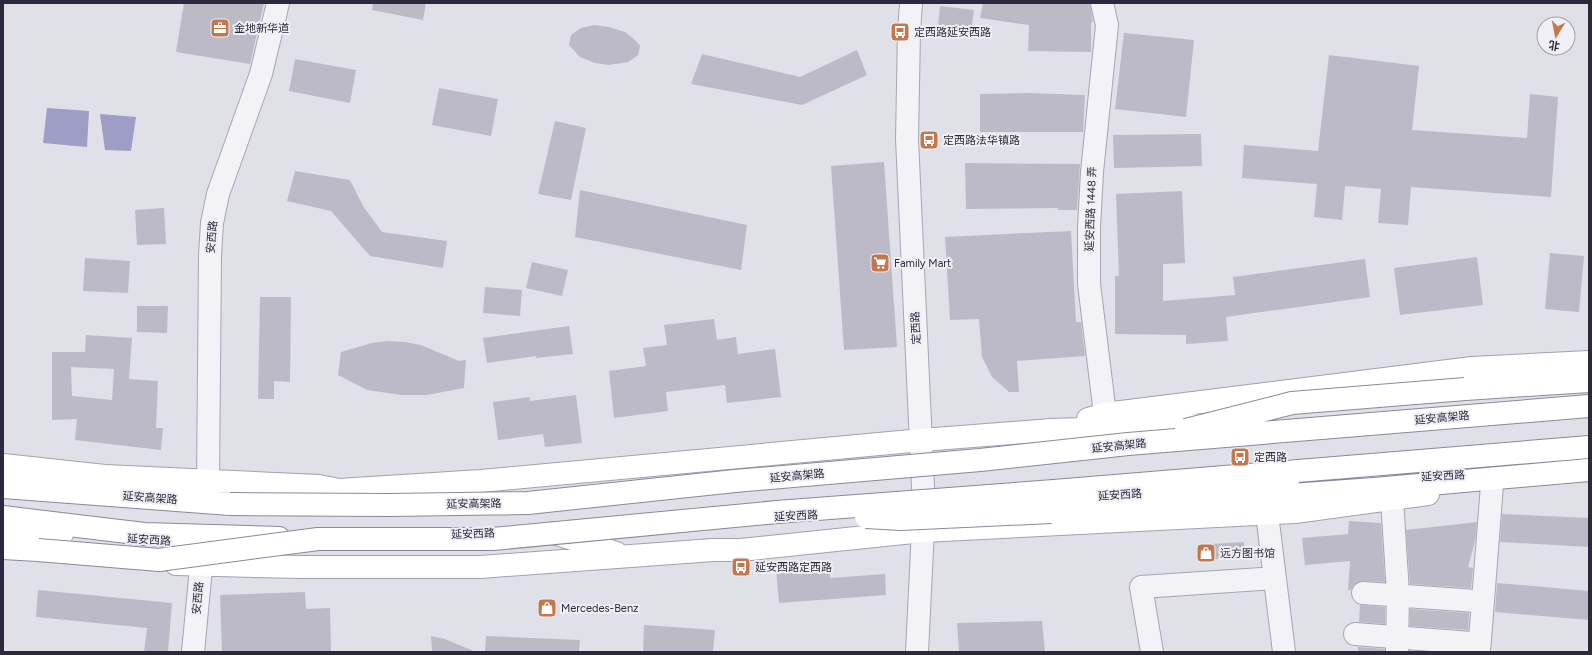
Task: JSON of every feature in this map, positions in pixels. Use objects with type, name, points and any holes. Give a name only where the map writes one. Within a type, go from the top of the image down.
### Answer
[{"type":"main road","points":[[1051,430],[1105,414],[1472,368],[1589,362]]},
{"type":"main road","points":[[1128,444],[1292,403],[1465,389],[1589,382]]},
{"type":"main road","points":[[3,465],[105,476],[319,486],[339,490],[481,481],[922,440],[1051,430],[1485,415],[1589,407]]},
{"type":"main road","name":"延安高架路","points":[[3,487],[230,504],[390,506],[528,503],[735,481],[980,460],[1128,444],[1589,407]]},
{"type":"main road","points":[[3,517],[144,534],[318,539],[493,540],[777,512],[1589,447]]},
{"type":"main road","points":[[777,512],[900,519],[1051,512],[1383,494],[1492,485],[1589,470]]},
{"type":"main road","points":[[3,556],[201,565],[480,568],[713,550],[741,550],[923,531],[1294,512],[1383,494],[1589,470]]},
{"type":"main road","name":"延安西路","points":[[3,530],[203,543],[480,534],[924,509],[1237,487],[1589,470]]},
{"type":"main road","points":[[545,530],[628,556]]},
{"type":"main road","points":[[3,548],[159,560],[318,539]]},
{"type":"street","name":"安西路","points":[[208,481],[210,256],[212,223],[218,194],[261,74],[278,3]]},
{"type":"street","name":"定西路","points":[[911,3],[908,31],[907,139],[924,509],[917,652]]},
{"type":"street","name":"延安西路 1448 弄","points":[[1102,3],[1107,25],[1092,172],[1089,227],[1089,284],[1105,414]]},
{"type":"street","points":[[1355,634],[1397,644],[1475,648],[1492,485]]},
{"type":"street","points":[[1383,494],[1398,596],[1397,644]]},
{"type":"street","points":[[1267,514],[1284,652]]},
{"type":"street","name":"安西路","points":[[193,652],[203,543]]},
{"type":"street","points":[[1152,652],[1141,587],[1275,578]]},
{"type":"street","points":[[1363,593],[1476,601]]},
{"type":"water","points":[[47,108],[89,111],[87,147],[43,143]]},
{"type":"water","points":[[100,114],[136,117],[131,151],[105,150]]},
{"type":"building","name":"金地新华道","points":[[184,3],[264,3],[250,64],[176,52]]},
{"type":"building","points":[[373,3],[426,3],[423,20],[372,10]]},
{"type":"building","points":[[983,3],[1090,3],[1093,22],[1091,22],[1091,52],[1028,51],[1029,25],[980,18]]},
{"type":"building","points":[[940,6],[974,10],[971,32],[938,28]]},
{"type":"building","points":[[594,25],[609,27],[625,32],[640,46],[638,55],[628,62],[609,65],[595,63],[580,57],[569,45],[571,35],[581,28]]},
{"type":"building","points":[[1124,33],[1194,40],[1186,117],[1115,109]]},
{"type":"building","points":[[857,50],[867,75],[802,105],[691,84],[702,54],[800,77]]},
{"type":"building","points":[[1329,55],[1419,66],[1412,130],[1527,138],[1530,94],[1558,97],[1551,197],[1411,187],[1408,225],[1378,223],[1381,189],[1345,186],[1342,220],[1314,217],[1317,184],[1242,178],[1244,145],[1318,151]]},
{"type":"building","points":[[295,59],[356,70],[350,103],[289,91]]},
{"type":"building","points":[[439,88],[498,99],[491,136],[432,125]]},
{"type":"building","points":[[1028,93],[1085,95],[1083,132],[980,132],[980,94]]},
{"type":"building","points":[[555,121],[586,128],[571,200],[538,194]]},
{"type":"building","points":[[1201,134],[1202,166],[1114,168],[1113,135]]},
{"type":"building","points":[[884,162],[897,347],[844,350],[831,166]]},
{"type":"building","points":[[965,163],[1080,164],[1077,210],[1058,210],[1058,208],[966,209]]},
{"type":"building","points":[[295,171],[350,180],[363,206],[382,232],[447,241],[443,268],[370,256],[331,211],[287,201]]},
{"type":"building","points":[[580,190],[747,225],[741,270],[575,237]]},
{"type":"building","points":[[1182,191],[1185,263],[1163,264],[1163,301],[1235,295],[1233,277],[1365,259],[1370,297],[1226,317],[1228,341],[1186,344],[1186,335],[1115,334],[1115,276],[1119,276],[1116,194]]},
{"type":"building","points":[[164,208],[166,244],[137,245],[135,210]]},
{"type":"building","points":[[1071,231],[1076,322],[1081,322],[1085,356],[1017,361],[1019,392],[1009,392],[992,377],[982,357],[979,319],[950,320],[945,237]]},
{"type":"building","points":[[1550,253],[1584,256],[1579,312],[1545,309]]},
{"type":"building","points":[[1477,257],[1483,305],[1400,315],[1394,268]]},
{"type":"building","points":[[85,258],[130,261],[128,293],[83,291]]},
{"type":"building","points":[[532,262],[568,270],[562,296],[526,288]]},
{"type":"building","points":[[485,287],[522,290],[520,316],[483,313]]},
{"type":"building","points":[[260,297],[291,297],[290,382],[274,381],[274,399],[258,399]]},
{"type":"building","points":[[137,306],[168,306],[167,333],[137,332]]},
{"type":"building","points":[[714,319],[717,340],[736,337],[738,354],[775,349],[781,397],[727,403],[725,385],[666,392],[668,411],[614,418],[609,371],[646,366],[643,348],[667,345],[664,325]]},
{"type":"building","points":[[569,326],[573,354],[536,358],[536,356],[487,363],[483,338]]},
{"type":"building","points":[[86,335],[132,338],[129,379],[158,381],[156,428],[163,428],[161,450],[75,440],[77,419],[52,420],[52,352],[85,352]],"holes":[[[71,367],[114,369],[112,400],[72,396]]]},
{"type":"building","points":[[388,341],[421,345],[459,361],[466,360],[464,388],[427,395],[402,395],[367,390],[338,375],[341,352],[372,343]]},
{"type":"building","points":[[576,395],[582,443],[545,447],[543,434],[498,440],[493,402],[530,397],[530,401]]},
{"type":"building","points":[[1502,514],[1589,518],[1589,547],[1500,542]]},
{"type":"building","points":[[1349,521],[1381,523],[1385,582],[1358,582],[1351,590],[1348,590],[1350,561],[1305,565],[1302,538],[1348,534]]},
{"type":"building","points":[[1477,522],[1475,541],[1468,567],[1473,568],[1471,588],[1410,584],[1406,530]]},
{"type":"building","points":[[1244,542],[1245,558],[1212,559],[1211,544]]},
{"type":"building","points":[[829,565],[830,578],[885,574],[886,595],[779,603],[776,569]]},
{"type":"building","points":[[1497,583],[1589,591],[1589,620],[1495,612]]},
{"type":"building","points":[[38,590],[172,603],[168,652],[144,652],[147,628],[36,617]]},
{"type":"building","points":[[305,592],[306,609],[330,608],[331,652],[222,652],[220,595]]},
{"type":"building","points":[[1360,605],[1385,607],[1385,624],[1359,622]]},
{"type":"building","points":[[1410,609],[1469,613],[1468,630],[1410,626]]},
{"type":"building","points":[[1042,621],[1045,652],[959,652],[957,623]]},
{"type":"building","points":[[644,625],[715,630],[713,652],[643,652]]},
{"type":"building","points":[[431,636],[445,639],[476,652],[432,652]]},
{"type":"building","points":[[486,636],[580,640],[579,652],[485,652]]},
{"type":"building","points":[[1358,647],[1385,649],[1385,652],[1358,652]]},
{"type":"place","name":"金地新华道","points":[[220,28]]},
{"type":"place","name":"定西路延安西路","points":[[900,32]]},
{"type":"place","name":"定西路法华镇路","points":[[929,140]]},
{"type":"place","name":"Family Mart","points":[[880,263]]},
{"type":"place","name":"定西路","points":[[1240,457]]},
{"type":"place","name":"远方图书馆","points":[[1206,553]]},
{"type":"place","name":"延安西路定西路","points":[[741,567]]},
{"type":"place","name":"Mercedes-Benz","points":[[547,608]]}]
